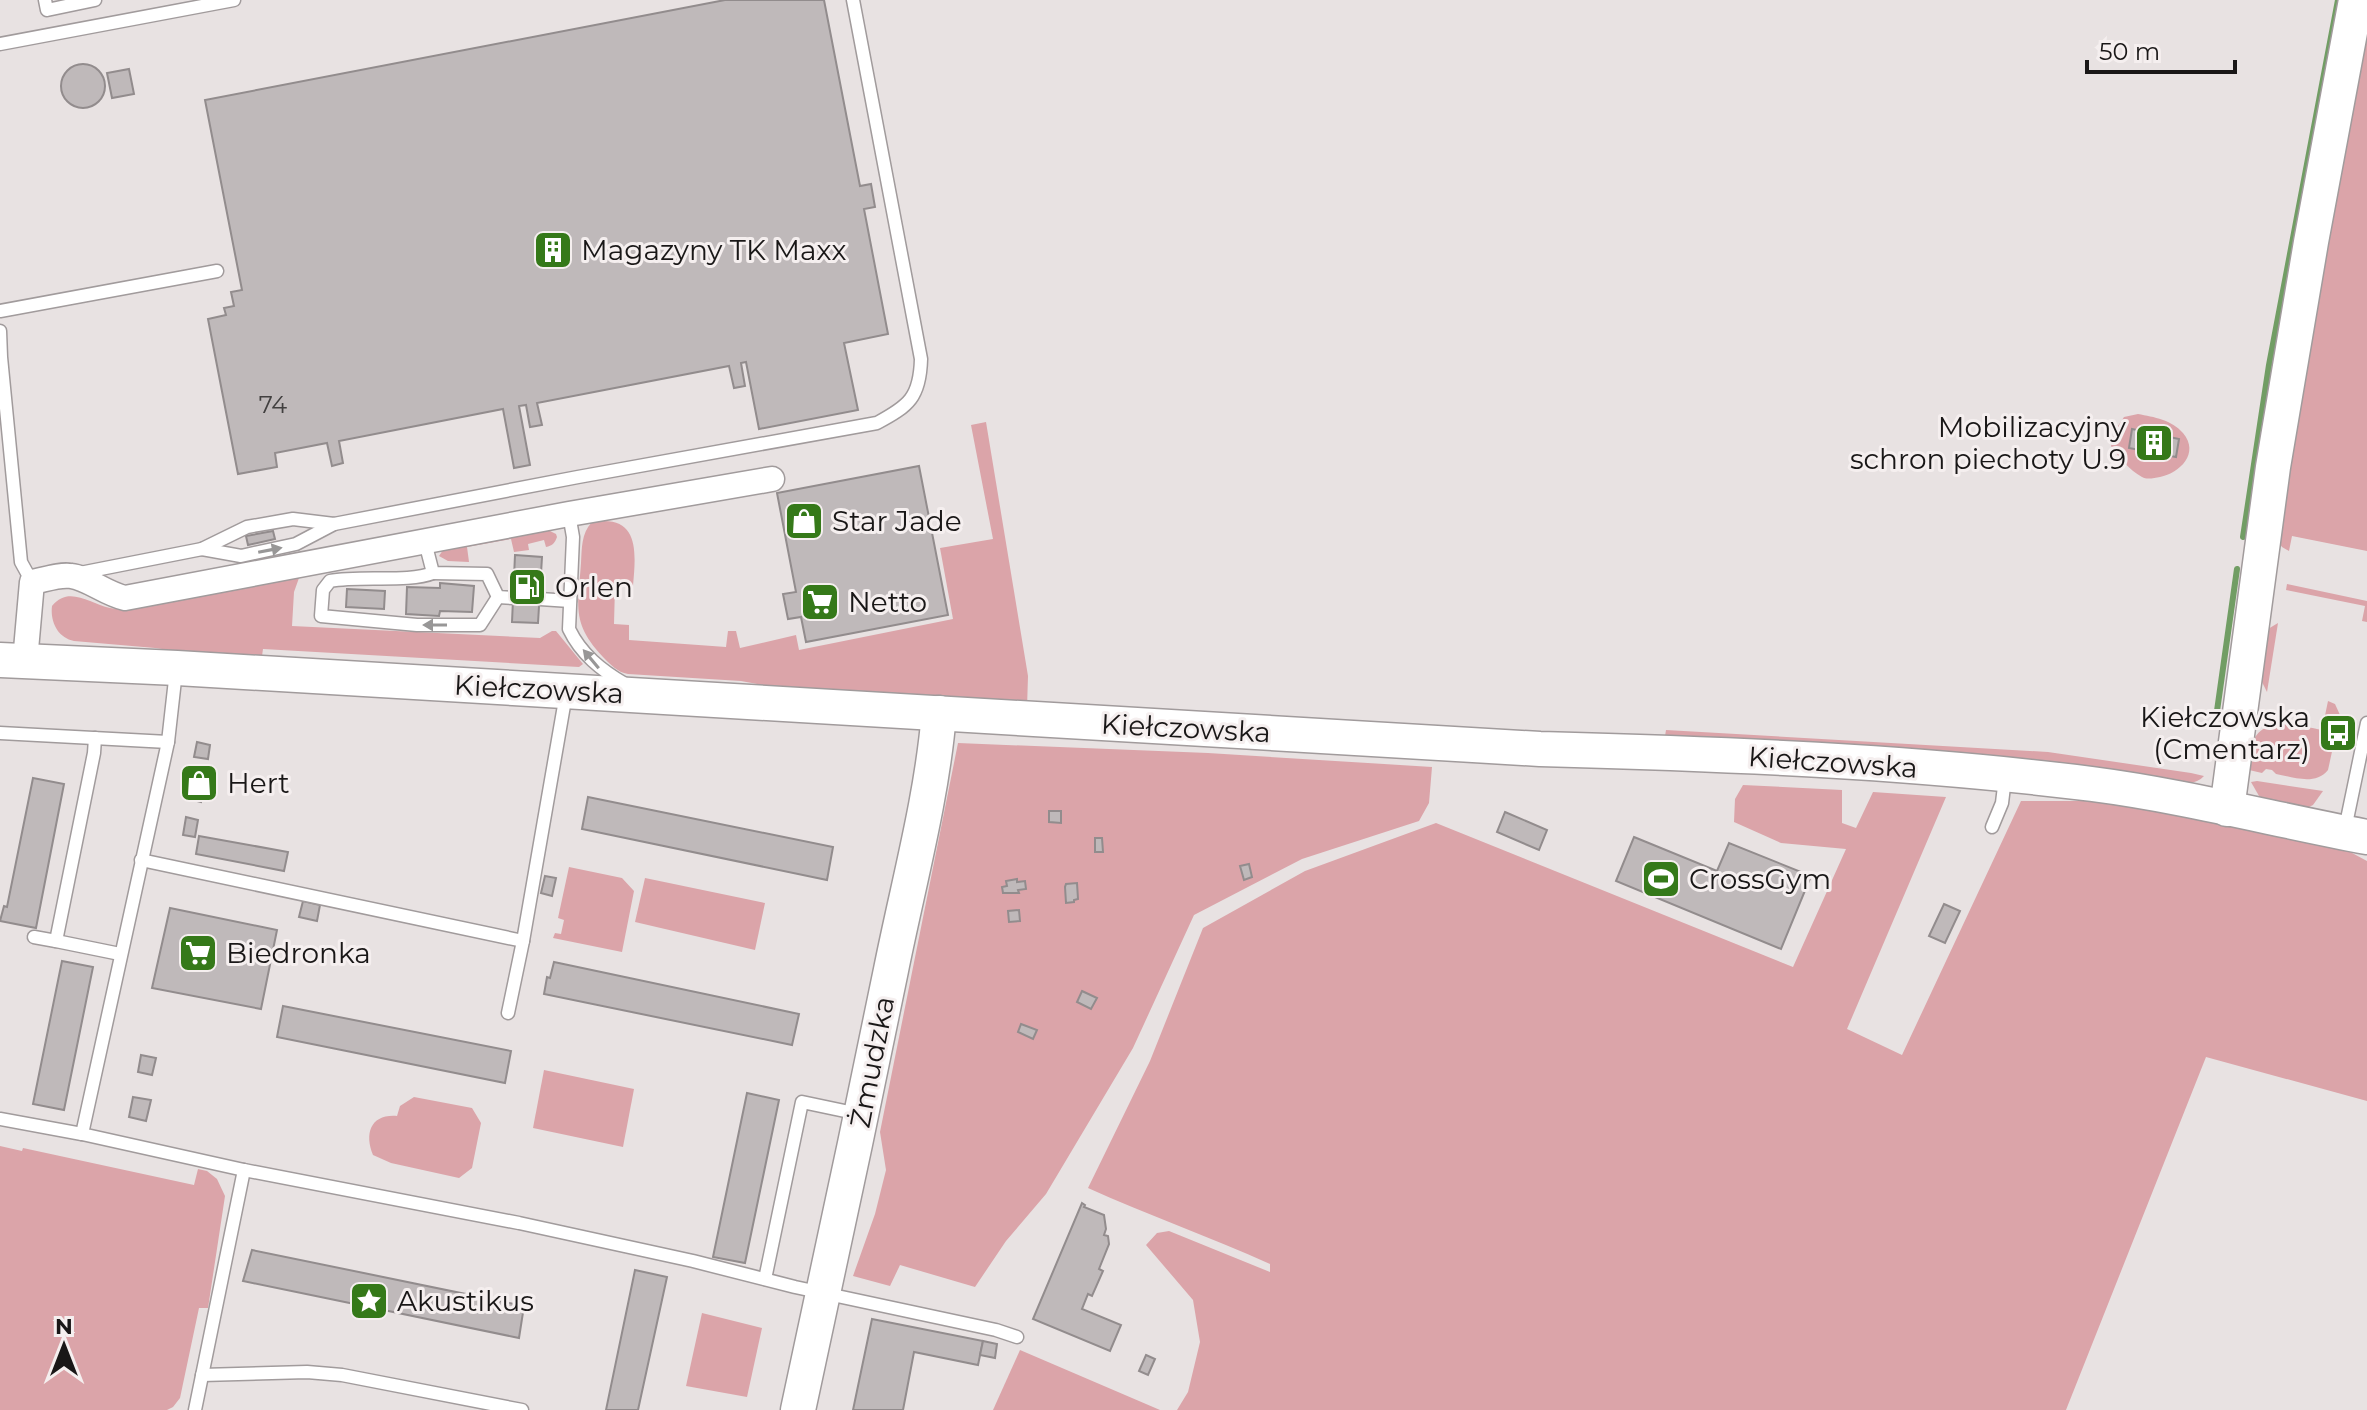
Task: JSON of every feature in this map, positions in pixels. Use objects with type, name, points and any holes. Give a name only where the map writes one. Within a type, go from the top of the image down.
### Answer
[{"type":"street","points":[[2227,809],[2273,467],[2356,0]]},
{"type":"street","points":[[12,661],[32,582],[69,575],[81,578],[109,595],[125,598],[772,479]]},
{"type":"street","name":"Kiełczowska","points":[[12,661],[177,668],[1525,748],[1701,753],[1888,764],[2129,790],[2355,835]]},
{"type":"street","name":"Żmudzka","points":[[798,1410],[862,1115],[932,768],[939,713]]},
{"type":"lane","points":[[45,0],[47,10],[95,0]]},
{"type":"lane","points":[[0,44],[234,0]]},
{"type":"lane","points":[[202,549],[241,556],[296,544],[334,524],[877,423],[901,411],[918,386],[921,359],[853,0]]},
{"type":"lane","points":[[0,311],[217,271]]},
{"type":"lane","points":[[0,331],[21,562],[32,582]]},
{"type":"lane","points":[[569,514],[573,537],[569,629],[600,669],[645,695]]},
{"type":"lane","points":[[69,575],[202,549],[247,527],[293,519],[334,524]]},
{"type":"lane","points":[[425,542],[433,573]]},
{"type":"lane","points":[[433,573],[487,574],[498,597],[480,625],[417,625],[321,616],[323,590],[330,581],[364,577],[423,578],[433,573]]},
{"type":"lane","points":[[498,597],[513,598]]},
{"type":"lane","points":[[540,599],[570,601]]},
{"type":"lane","points":[[82,1134],[168,742],[177,668]]},
{"type":"lane","points":[[508,1013],[566,691]]},
{"type":"lane","points":[[2355,835],[2367,723]]},
{"type":"lane","points":[[0,733],[168,742]]},
{"type":"lane","points":[[56,941],[95,738]]},
{"type":"lane","points":[[1992,827],[2002,803],[2005,775]]},
{"type":"lane","points":[[141,860],[523,941]]},
{"type":"lane","points":[[34,937],[120,954]]},
{"type":"lane","points":[[765,1279],[802,1102],[862,1115]]},
{"type":"lane","points":[[0,1119],[519,1223],[1017,1337]]},
{"type":"lane","points":[[195,1410],[244,1170]]},
{"type":"lane","points":[[202,1375],[307,1372],[342,1375],[522,1410]]},
{"type":"shaded area","points":[[2367,30],[2367,551],[2292,536],[2289,551],[2274,536]]},
{"type":"shaded area","points":[[2138,414],[2168,422],[2183,433],[2189,448],[2181,467],[2167,475],[2144,478],[2121,459],[2111,446],[2116,429],[2124,417]]},
{"type":"shaded area","points":[[986,422],[1028,676],[1027,708],[811,694],[741,681],[628,674],[609,663],[586,634],[578,603],[583,541],[592,522],[608,521],[627,530],[634,549],[633,586],[615,586],[614,624],[629,625],[629,640],[726,647],[728,631],[736,631],[740,648],[796,635],[799,650],[953,619],[940,548],[993,539],[971,425]]},
{"type":"shaded area","points":[[548,530],[557,537],[548,547],[544,540],[528,544],[529,550],[514,552],[511,539],[467,547],[469,562],[448,561],[439,556],[443,550]]},
{"type":"shaded area","points":[[299,578],[294,592],[292,626],[540,638],[556,631],[583,664],[579,667],[263,649],[262,656],[233,659],[74,641],[59,633],[52,618],[52,606],[65,597],[73,596],[113,609],[136,609]]},
{"type":"shaded area","points":[[2287,584],[2367,601],[2367,622],[2362,621],[2365,606],[2286,590]]},
{"type":"shaded area","points":[[2278,623],[2267,692],[2260,678],[2268,629]]},
{"type":"shaded area","points":[[2328,701],[2335,704],[2340,715],[2328,770],[2323,775],[2304,779],[2266,769],[2262,773],[2249,770],[2252,744],[2257,735],[2273,725],[2282,724],[2322,730]]},
{"type":"shaded area","points":[[1666,730],[2048,752],[2204,776],[2193,783],[2171,785],[1665,736]]},
{"type":"shaded area","points":[[958,743],[1208,753],[1432,767],[1429,803],[1419,821],[1302,859],[1194,915],[1133,1048],[1046,1194],[1006,1241],[975,1287],[900,1265],[890,1286],[853,1276],[875,1214],[886,1170],[880,1132]]},
{"type":"shaded area","points":[[2251,782],[2323,791],[2313,805],[2305,809],[2269,804],[2259,796]]},
{"type":"shaded area","points":[[1743,785],[1842,790],[1842,823],[1856,828],[1873,792],[1946,797],[1847,1029],[1902,1055],[2021,801],[2123,801],[2339,846],[2367,861],[2367,1101],[2206,1057],[2066,1410],[1177,1410],[1188,1392],[1200,1342],[1193,1300],[1146,1245],[1157,1233],[1169,1231],[1270,1272],[1270,1264],[1088,1188],[1150,1061],[1203,928],[1305,871],[1436,823],[1793,967],[1846,849],[1781,843],[1734,822],[1735,799]]},
{"type":"shaded area","points":[[569,867],[622,878],[634,891],[622,952],[553,938],[555,933],[561,934],[564,920],[558,918]]},
{"type":"shaded area","points":[[645,878],[765,903],[755,950],[635,922]]},
{"type":"shaded area","points":[[544,1070],[634,1089],[623,1147],[533,1128]]},
{"type":"shaded area","points":[[414,1097],[472,1108],[481,1123],[472,1168],[459,1178],[391,1163],[373,1155],[369,1139],[372,1126],[381,1118],[397,1116],[400,1106]]},
{"type":"shaded area","points":[[0,1146],[22,1151],[23,1148],[194,1185],[198,1169],[207,1171],[217,1179],[225,1196],[208,1308],[199,1308],[180,1398],[173,1407],[167,1410],[0,1410]]},
{"type":"shaded area","points":[[702,1313],[762,1328],[747,1397],[686,1386]]},
{"type":"shaded area","points":[[1020,1350],[1160,1410],[993,1410]]},
{"type":"building","name":"Magazyny TK Maxx","points":[[725,0],[824,0],[860,186],[871,184],[875,207],[864,209],[888,334],[844,343],[858,410],[759,429],[746,362],[741,363],[745,386],[734,388],[729,366],[537,403],[542,425],[530,427],[526,405],[519,406],[530,465],[514,468],[503,409],[339,441],[343,463],[332,466],[327,443],[275,453],[277,467],[238,474],[208,319],[226,315],[224,308],[234,306],[231,292],[242,290],[205,100]]},
{"type":"building","points":[[83,64],[98,71],[105,86],[98,101],[83,108],[68,101],[61,86],[68,71]]},
{"type":"building","points":[[129,69],[134,94],[112,98],[107,73]]},
{"type":"building","name":"Mobilizacyjny schron piechoty U.9","points":[[2132,429],[2179,439],[2176,457],[2129,448]]},
{"type":"building","points":[[919,466],[948,615],[806,642],[801,617],[788,619],[783,594],[796,592],[777,493]]},
{"type":"building","points":[[273,531],[275,539],[248,545],[246,536]]},
{"type":"building","points":[[515,555],[542,557],[538,623],[512,622]]},
{"type":"building","points":[[440,583],[474,586],[472,612],[440,611],[439,616],[406,614],[407,587],[440,588]]},
{"type":"building","points":[[347,589],[385,591],[384,609],[346,607]]},
{"type":"building","points":[[197,742],[210,745],[208,759],[194,757]]},
{"type":"building","points":[[193,776],[205,778],[201,802],[189,799]]},
{"type":"building","points":[[33,778],[64,784],[36,928],[0,921],[4,906],[7,907]]},
{"type":"building","points":[[588,797],[833,847],[827,880],[582,829]]},
{"type":"building","points":[[1049,811],[1061,811],[1061,823],[1049,822]]},
{"type":"building","points":[[1505,812],[1547,830],[1539,850],[1497,832]]},
{"type":"building","points":[[186,817],[198,820],[195,837],[183,835]]},
{"type":"building","points":[[199,836],[288,852],[284,871],[196,854]]},
{"type":"building","points":[[1634,837],[1717,871],[1729,843],[1811,876],[1781,949],[1616,881]]},
{"type":"building","points":[[1095,838],[1102,838],[1103,852],[1095,852]]},
{"type":"building","points":[[1249,864],[1252,877],[1244,880],[1240,866]]},
{"type":"building","points":[[545,876],[556,878],[552,896],[541,893]]},
{"type":"building","points":[[1017,879],[1017,882],[1025,881],[1026,889],[1018,890],[1019,893],[1003,893],[1002,887],[1007,886],[1006,881]]},
{"type":"building","points":[[1077,883],[1078,899],[1066,903],[1066,884]]},
{"type":"building","points":[[303,901],[320,905],[317,921],[299,917]]},
{"type":"building","points":[[1944,904],[1960,911],[1945,943],[1929,936]]},
{"type":"building","points":[[170,908],[277,930],[261,1009],[152,988]]},
{"type":"building","points":[[1019,910],[1020,921],[1009,922],[1008,911]]},
{"type":"building","points":[[62,961],[93,967],[64,1110],[33,1104]]},
{"type":"building","points":[[554,962],[799,1014],[792,1045],[544,994]]},
{"type":"building","points":[[1082,991],[1097,998],[1091,1009],[1077,1002]]},
{"type":"building","points":[[283,1006],[511,1051],[505,1083],[277,1037]]},
{"type":"building","points":[[1021,1024],[1037,1030],[1033,1039],[1018,1032]]},
{"type":"building","points":[[141,1055],[156,1058],[152,1075],[138,1072]]},
{"type":"building","points":[[747,1093],[779,1100],[745,1263],[713,1257]]},
{"type":"building","points":[[133,1097],[151,1100],[146,1121],[129,1117]]},
{"type":"building","points":[[1082,1203],[1084,1207],[1104,1215],[1104,1235],[1108,1236],[1109,1244],[1099,1269],[1103,1271],[1092,1296],[1088,1294],[1082,1309],[1121,1325],[1110,1351],[1033,1319]]},
{"type":"building","points":[[252,1250],[524,1306],[519,1338],[243,1281]]},
{"type":"building","points":[[635,1270],[667,1277],[638,1410],[606,1410]]},
{"type":"building","points":[[872,1319],[983,1341],[978,1365],[914,1352],[903,1410],[853,1410]]},
{"type":"building","points":[[983,1341],[997,1344],[995,1358],[980,1355]]},
{"type":"building","points":[[1146,1355],[1155,1359],[1148,1375],[1139,1371]]},
{"type":"waterway","points":[[2243,537],[2269,365],[2338,0]]},
{"type":"waterway","points":[[2216,718],[2237,569]]},
{"type":"place","name":"Magazyny TK Maxx","points":[[553,250]]},
{"type":"place","name":"Mobilizacyjny schron piechoty U.9","points":[[2154,443]]},
{"type":"place","name":"Star Jade","points":[[804,521]]},
{"type":"place","name":"Orlen","points":[[527,587]]},
{"type":"place","name":"Netto","points":[[820,602]]},
{"type":"place","name":"Kiełczowska (Cmentarz)","points":[[2338,733]]},
{"type":"place","name":"Hert","points":[[199,783]]},
{"type":"place","name":"CrossGym","points":[[1661,879]]},
{"type":"place","name":"Biedronka","points":[[198,953]]},
{"type":"place","name":"Akustikus","points":[[369,1301]]}]
